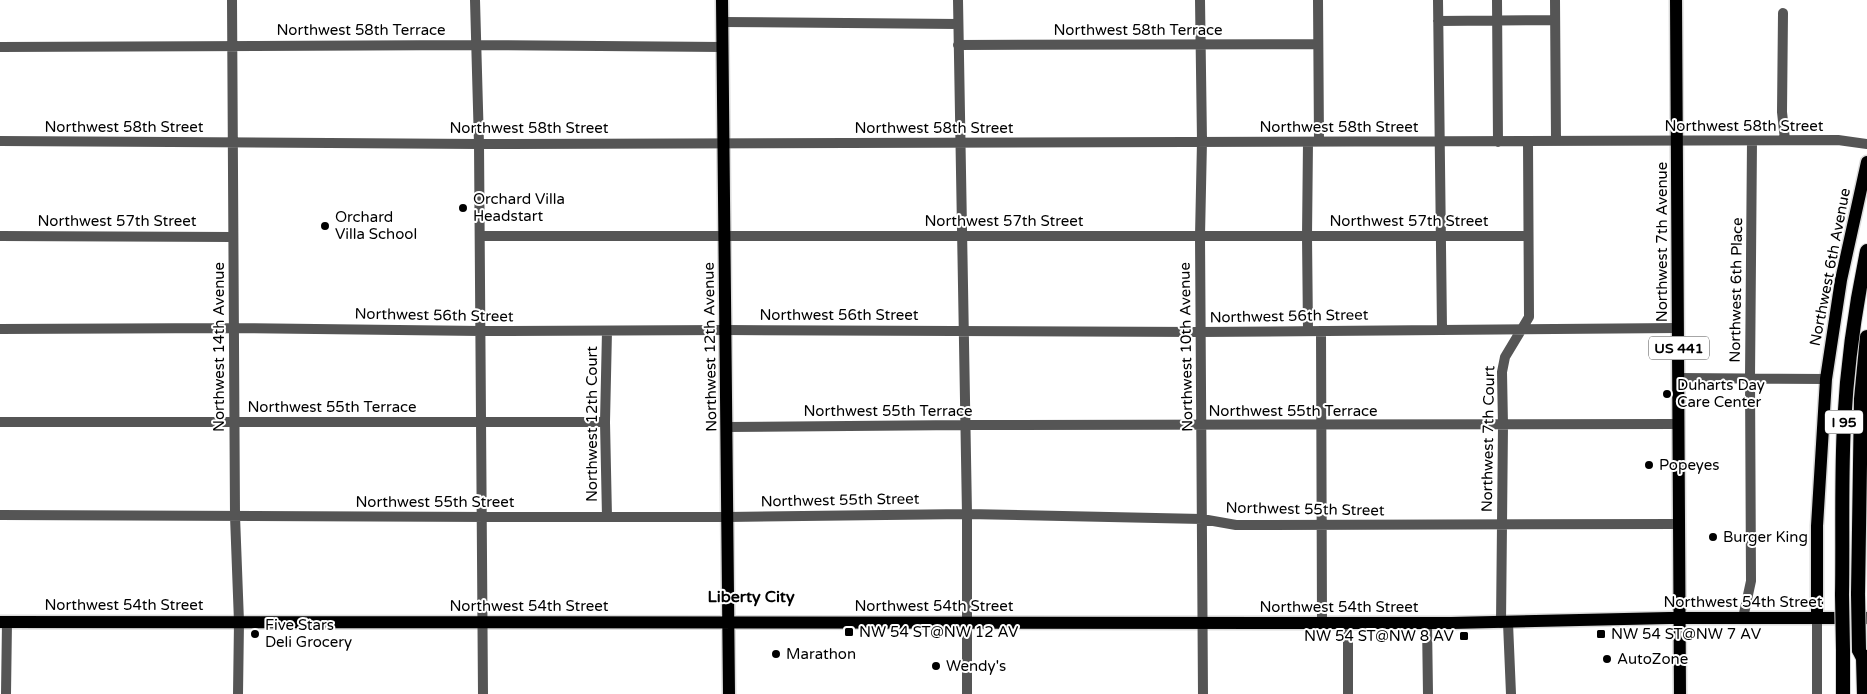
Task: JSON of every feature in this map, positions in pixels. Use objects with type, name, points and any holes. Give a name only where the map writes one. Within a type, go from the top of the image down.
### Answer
[{"type":"highway","name":"I 95","points":[[1843,694],[1843,450],[1852,336],[1867,252]]},
{"type":"highway","points":[[1858,694],[1861,399],[1867,337]]},
{"type":"highway","points":[[1859,650],[1863,658],[1864,694]]},
{"type":"main road","name":"Northwest 12th Avenue","points":[[722,0],[729,694]]},
{"type":"main road","name":"Northwest 7th Avenue","points":[[1676,0],[1680,694]]},
{"type":"main road","name":"Northwest 6th Avenue","points":[[1816,618],[1817,526],[1826,379],[1841,280],[1867,162]]},
{"type":"main road","name":"Northwest 54th Street","points":[[4,622],[1505,623],[1680,618],[1867,618]]},
{"type":"street","name":"Northwest 14th Avenue","points":[[232,0],[235,516],[239,622],[238,694]]},
{"type":"street","points":[[475,0],[479,144],[483,694]]},
{"type":"street","points":[[958,0],[967,514],[967,694]]},
{"type":"street","name":"Northwest 10th Avenue","points":[[1200,0],[1203,694]]},
{"type":"street","points":[[1318,0],[1319,141]]},
{"type":"street","points":[[1438,0],[1442,329]]},
{"type":"street","points":[[1497,0],[1498,142]]},
{"type":"street","points":[[1555,0],[1556,141]]},
{"type":"street","points":[[1783,13],[1782,112],[1786,140]]},
{"type":"street","points":[[1438,21],[1555,20]]},
{"type":"street","points":[[722,22],[958,24]]},
{"type":"street","name":"Northwest 58th Terrace","points":[[958,45],[1318,44]]},
{"type":"street","name":"Northwest 58th Terrace","points":[[0,47],[476,45],[722,47]]},
{"type":"street","name":"Northwest 58th Street","points":[[0,142],[479,144],[1838,140],[1867,144]]},
{"type":"street","name":"Northwest 6th Place","points":[[1743,618],[1751,582],[1752,141]]},
{"type":"street","points":[[1308,142],[1308,331]]},
{"type":"street","name":"Northwest 7th Court","points":[[1511,694],[1505,623],[1502,525],[1502,372],[1505,357],[1529,317],[1528,142]]},
{"type":"street","name":"Northwest 57th Street","points":[[0,236],[234,237]]},
{"type":"street","name":"Northwest 57th Street","points":[[480,236],[1528,236]]},
{"type":"street","name":"Northwest 56th Street","points":[[0,329],[234,328],[480,331],[963,330],[1200,332],[1442,329],[1522,331],[1678,328]]},
{"type":"street","name":"Northwest 12th Court","points":[[607,331],[605,422],[607,517]]},
{"type":"street","points":[[1321,331],[1322,623]]},
{"type":"street","points":[[1679,378],[1826,379]]},
{"type":"street","name":"Northwest 55th Terrace","points":[[0,422],[605,422]]},
{"type":"street","name":"Northwest 55th Terrace","points":[[727,427],[1679,424]]},
{"type":"street","name":"Northwest 55th Street","points":[[0,515],[482,518],[967,514],[1202,520],[1236,525],[1680,524]]},
{"type":"street","points":[[1816,618],[1818,694]]},
{"type":"street","points":[[4,622],[6,694]]},
{"type":"street","points":[[1348,623],[1348,694]]},
{"type":"street","points":[[1427,623],[1428,694]]},
{"type":"place","name":"Orchard Villa Headstart","points":[[463,208]]},
{"type":"place","name":"Orchard Villa School","points":[[325,226]]},
{"type":"place","name":"Duharts Day Care Center","points":[[1667,394]]},
{"type":"place","name":"Popeyes","points":[[1649,465]]},
{"type":"place","name":"Burger King","points":[[1713,537]]},
{"type":"place","name":"NW 54 ST@NW 12 AV","points":[[849,632]]},
{"type":"place","name":"Five Stars Deli Grocery","points":[[255,634]]},
{"type":"place","name":"NW 54 ST@NW 7 AV","points":[[1601,634]]},
{"type":"place","name":"NW 54 ST@NW 8 AV","points":[[1464,636]]},
{"type":"place","name":"Marathon","points":[[776,654]]},
{"type":"place","name":"AutoZone","points":[[1607,659]]},
{"type":"place","name":"Wendy's","points":[[936,666]]},
{"type":"district","name":"Liberty City","points":[[751,597]]}]
